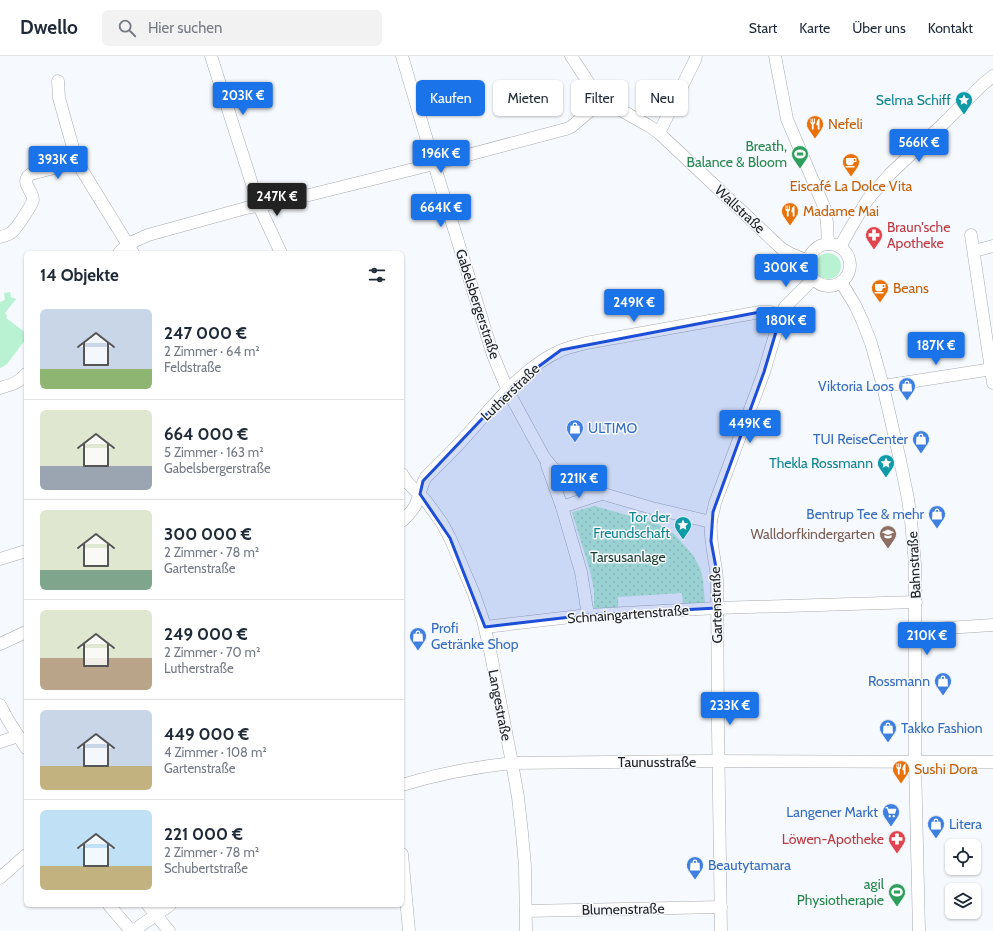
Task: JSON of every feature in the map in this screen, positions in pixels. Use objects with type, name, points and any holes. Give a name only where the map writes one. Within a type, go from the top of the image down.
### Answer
[{"type":"street","points":[[211,56],[259,206],[280,251]]},
{"type":"street","name":"Gabelsbergerstraße","points":[[402,56],[493,355],[508,391],[544,457]]},
{"type":"street","name":"Wallstraße","points":[[571,56],[587,80]]},
{"type":"street","points":[[659,133],[696,56]]},
{"type":"street","points":[[775,56],[787,119],[825,209],[828,224],[828,244]]},
{"type":"street","points":[[840,247],[868,199],[890,174],[993,76]]},
{"type":"street","points":[[58,81],[59,98],[78,162],[130,249],[148,235],[246,208],[285,201],[566,129],[571,127],[584,116]]},
{"type":"street","name":"Wallstraße","points":[[628,114],[659,133],[782,249],[808,261]]},
{"type":"street","points":[[0,237],[12,232],[17,227],[31,204],[33,199],[26,184],[26,179],[28,176],[78,162]]},
{"type":"street","points":[[971,235],[993,383]]},
{"type":"street","points":[[835,244],[840,247],[849,257],[849,272],[846,278],[836,285],[830,286],[818,283],[813,279],[808,268],[808,261],[811,254],[821,245],[835,244]]},
{"type":"street","points":[[974,251],[993,246]]},
{"type":"street","name":"Gartenstraße","points":[[722,931],[717,580],[711,541],[711,522],[715,503],[764,372],[781,315],[785,307],[813,279]]},
{"type":"street","name":"Bahnstraße","points":[[841,282],[862,320],[871,343],[883,386],[908,499],[915,552],[916,762],[919,931]]},
{"type":"street","name":"Lutherstraße","points":[[404,519],[414,508],[420,494],[423,481],[426,477],[523,376],[538,364],[556,353],[571,347],[760,312],[770,312],[781,315]]},
{"type":"street","points":[[883,386],[992,369]]},
{"type":"street","points":[[0,388],[17,382],[24,377]]},
{"type":"street","points":[[544,457],[565,479],[586,489],[652,508],[711,522]]},
{"type":"street","points":[[544,457],[562,507],[581,572],[588,615]]},
{"type":"street","name":"Langestraße","points":[[404,479],[434,510],[442,523],[474,594],[484,627],[518,797],[525,866],[526,931]]},
{"type":"street","points":[[562,507],[601,494]]},
{"type":"street","points":[[0,559],[24,552]]},
{"type":"street","name":"Schnaingartenstraße","points":[[484,627],[588,615],[717,608],[916,602]]},
{"type":"street","points":[[915,630],[993,626]]},
{"type":"street","points":[[0,644],[24,633]]},
{"type":"street","points":[[0,705],[24,745]]},
{"type":"street","points":[[0,742],[18,736]]},
{"type":"street","name":"Taunusstraße","points":[[404,785],[462,770],[512,763],[993,762]]},
{"type":"street","points":[[0,878],[24,861]]},
{"type":"street","points":[[404,876],[409,931]]},
{"type":"street","points":[[111,907],[132,931],[167,907]]},
{"type":"street","points":[[150,907],[169,931]]},
{"type":"street","name":"Blumenstraße","points":[[526,911],[721,907]]},
{"type":"highlighted area","points":[[760,312],[781,315],[764,372],[713,512],[711,541],[717,573],[717,608],[588,615],[485,627],[450,538],[420,494],[423,481],[516,383],[561,350]]},
{"type":"green space","points":[[828,253],[837,257],[841,266],[837,275],[828,279],[819,275],[815,266],[819,257]]},
{"type":"green space","points":[[10,292],[11,297],[16,299],[5,313],[7,315],[6,318],[24,332],[24,342],[7,364],[0,368],[0,302],[5,300],[4,293]]},
{"type":"green space","name":"Tarsusanlage","points":[[595,506],[658,524],[674,534],[693,555],[700,568],[703,580],[705,603],[683,605],[682,593],[618,597],[618,607],[594,609],[594,590],[590,571],[572,512]]},
{"type":"place","name":"Selma Schiff","points":[[964,115]]},
{"type":"place","name":"Nefeli","points":[[815,139]]},
{"type":"place","name":"Breath, Balance & Bloom","points":[[800,169]]},
{"type":"place","name":"Eiscafé La Dolce Vita","points":[[851,177]]},
{"type":"place","name":"Madame Mai","points":[[790,226]]},
{"type":"place","name":"Braun'sche Apotheke","points":[[874,250]]},
{"type":"place","name":"Beans","points":[[880,303]]},
{"type":"place","name":"Viktoria Loos","points":[[907,401]]},
{"type":"place","name":"ULTIMO","points":[[575,443]]},
{"type":"place","name":"TUI ReiseCenter","points":[[921,454]]},
{"type":"place","name":"Thekla Rossmann","points":[[886,478]]},
{"type":"place","name":"Bentrup Tee & mehr","points":[[937,529]]},
{"type":"place","name":"Tor der Freundschaft","points":[[683,540]]},
{"type":"place","name":"Walldorfkindergarten","points":[[888,549]]},
{"type":"place","name":"Profi Getränke Shop","points":[[418,651]]},
{"type":"place","name":"Rossmann","points":[[943,696]]},
{"type":"place","name":"Takko Fashion","points":[[888,743]]},
{"type":"place","name":"Sushi Dora","points":[[901,784]]},
{"type":"place","name":"Langener Markt","points":[[891,827]]},
{"type":"place","name":"Litera","points":[[936,839]]},
{"type":"place","name":"Löwen-Apotheke","points":[[897,854]]},
{"type":"place","name":"Beautytamara","points":[[695,880]]},
{"type":"place","name":"agil Physiotherapie","points":[[897,907]]}]
